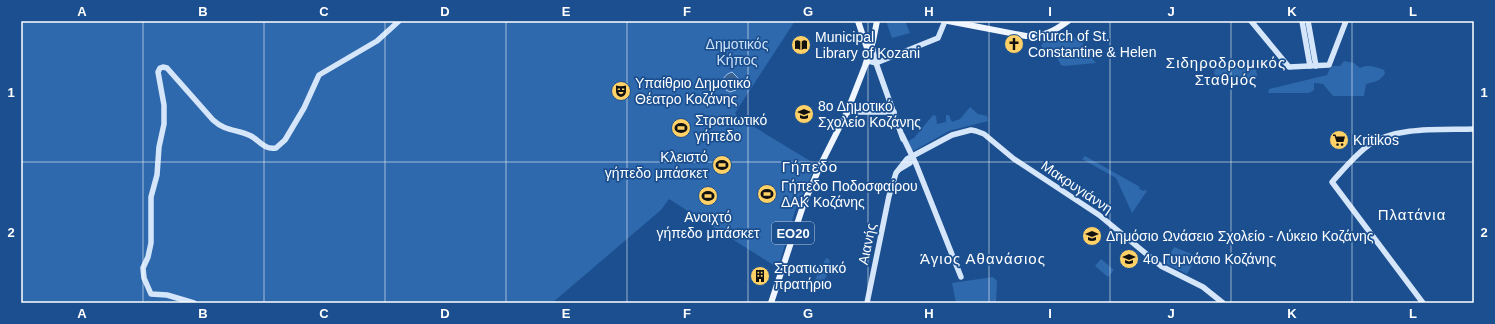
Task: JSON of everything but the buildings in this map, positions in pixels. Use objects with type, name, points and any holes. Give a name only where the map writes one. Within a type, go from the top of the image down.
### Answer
[{"type":"main road","name":"ΕΟ20","points":[[771,303],[804,203],[821,164],[847,112],[866,64],[877,21]]},
{"type":"main road","points":[[947,21],[1026,36],[1046,34],[1068,21]]},
{"type":"main road","points":[[859,24],[870,47]]},
{"type":"main road","points":[[859,24],[870,47]]},
{"type":"street","points":[[194,303],[167,295],[151,294],[143,275],[143,266],[148,257],[151,243],[151,197],[157,175],[159,147],[165,118],[158,72],[162,67],[167,68],[217,123],[227,129],[251,136],[267,148],[276,148],[285,140],[304,108],[319,75],[377,41],[398,21]]},
{"type":"street","points":[[866,64],[872,61],[876,63],[938,38],[947,21]]},
{"type":"street","points":[[1250,21],[1289,67],[1329,65],[1346,21]]},
{"type":"street","points":[[1302,21],[1313,66]]},
{"type":"street","points":[[1308,21],[1313,66]]},
{"type":"street","points":[[870,47],[911,158],[961,277]]},
{"type":"street","points":[[847,112],[894,112]]},
{"type":"street","points":[[1423,303],[1332,182],[1369,144],[1390,135],[1405,131],[1474,129]]},
{"type":"street","name":"Μακρυγιάννη","points":[[911,158],[957,133],[971,130],[982,133],[1018,162],[1099,215],[1161,266],[1203,287],[1223,303]]},
{"type":"street","name":"Αιανής","points":[[867,303],[892,184],[900,169],[911,158]]},
{"type":"green space","name":"Δημοτικός Κήπος","points":[[21,21],[795,21],[735,113],[738,117],[815,164],[815,168],[795,211],[778,268],[669,199],[661,210],[552,303],[21,303]]},
{"type":"green space","points":[[886,21],[905,21],[910,33],[892,38]]},
{"type":"green space","points":[[1062,33],[1083,41],[1082,51],[1084,55],[1090,56],[1096,63],[1064,66],[1061,65],[1051,47],[1044,49],[1041,46],[1044,41],[1049,41]]},
{"type":"green space","points":[[1344,61],[1354,63],[1360,68],[1369,66],[1378,68],[1384,70],[1385,73],[1375,82],[1366,84],[1364,96],[1333,96],[1323,84],[1314,83],[1314,90],[1309,93],[1268,93],[1269,89],[1327,75],[1331,66],[1340,66]]},
{"type":"green space","points":[[1243,62],[1255,69],[1257,77],[1252,79],[1230,77],[1219,79],[1215,76],[1214,71],[1220,66]]},
{"type":"green space","points":[[970,107],[978,114],[987,116],[988,121],[949,131],[915,150],[912,150],[908,141],[914,138],[933,115],[936,116],[937,124],[946,122],[946,115],[949,115],[952,122],[960,119]]},
{"type":"green space","points":[[1085,156],[1140,187],[1139,189],[1147,191],[1132,213],[1116,178],[1082,159]]},
{"type":"green space","points":[[1174,247],[1197,256],[1187,274],[1165,263]]},
{"type":"green space","points":[[826,258],[829,259],[831,267],[819,290],[812,286]]},
{"type":"green space","points":[[1101,259],[1114,270],[1108,277],[1095,266]]},
{"type":"green space","points":[[993,277],[997,281],[996,303],[956,303],[952,283]]},
{"type":"shaded area","points":[[732,72],[738,78],[739,85],[736,90],[730,92],[726,90],[727,86],[725,88],[723,87],[723,82],[725,76]]},
{"type":"place","name":"Church of St. Constantine & Helen","points":[[1014,44]]},
{"type":"place","name":"Municipal Library of Kozani","points":[[801,45]]},
{"type":"place","name":"Υπαίθριο Δημοτικό Θέατρο Κοζάνης","points":[[621,91]]},
{"type":"place","name":"8ο Δημοτικό Σχολείο Κοζάνης","points":[[804,114]]},
{"type":"place","name":"Στρατιωτικό γήπεδο","points":[[681,128]]},
{"type":"place","name":"Kritikos","points":[[1339,140]]},
{"type":"place","name":"Κλειστό γήπεδο μπάσκετ","points":[[722,165]]},
{"type":"place","name":"Γήπεδο Ποδοσφαίρου ΔΑΚ Κοζάνης","points":[[767,194]]},
{"type":"place","name":"Ανοιχτό γήπεδο μπάσκετ","points":[[708,196]]},
{"type":"place","name":"Δημόσιο Ωνάσειο Σχολείο - Λύκειο Κοζάνης","points":[[1092,236]]},
{"type":"place","name":"4ο Γυμνάσιο Κοζάνης","points":[[1129,259]]},
{"type":"place","name":"Στρατιωτικό πρατήριο","points":[[760,276]]},
{"type":"district","name":"Σιδηροδρομικός Σταθμός","points":[[1226,72]]},
{"type":"district","name":"Γήπεδο","points":[[810,167]]},
{"type":"district","name":"Πλατάνια","points":[[1412,215]]},
{"type":"district","name":"Άγιος Αθανάσιος","points":[[983,259]]}]
